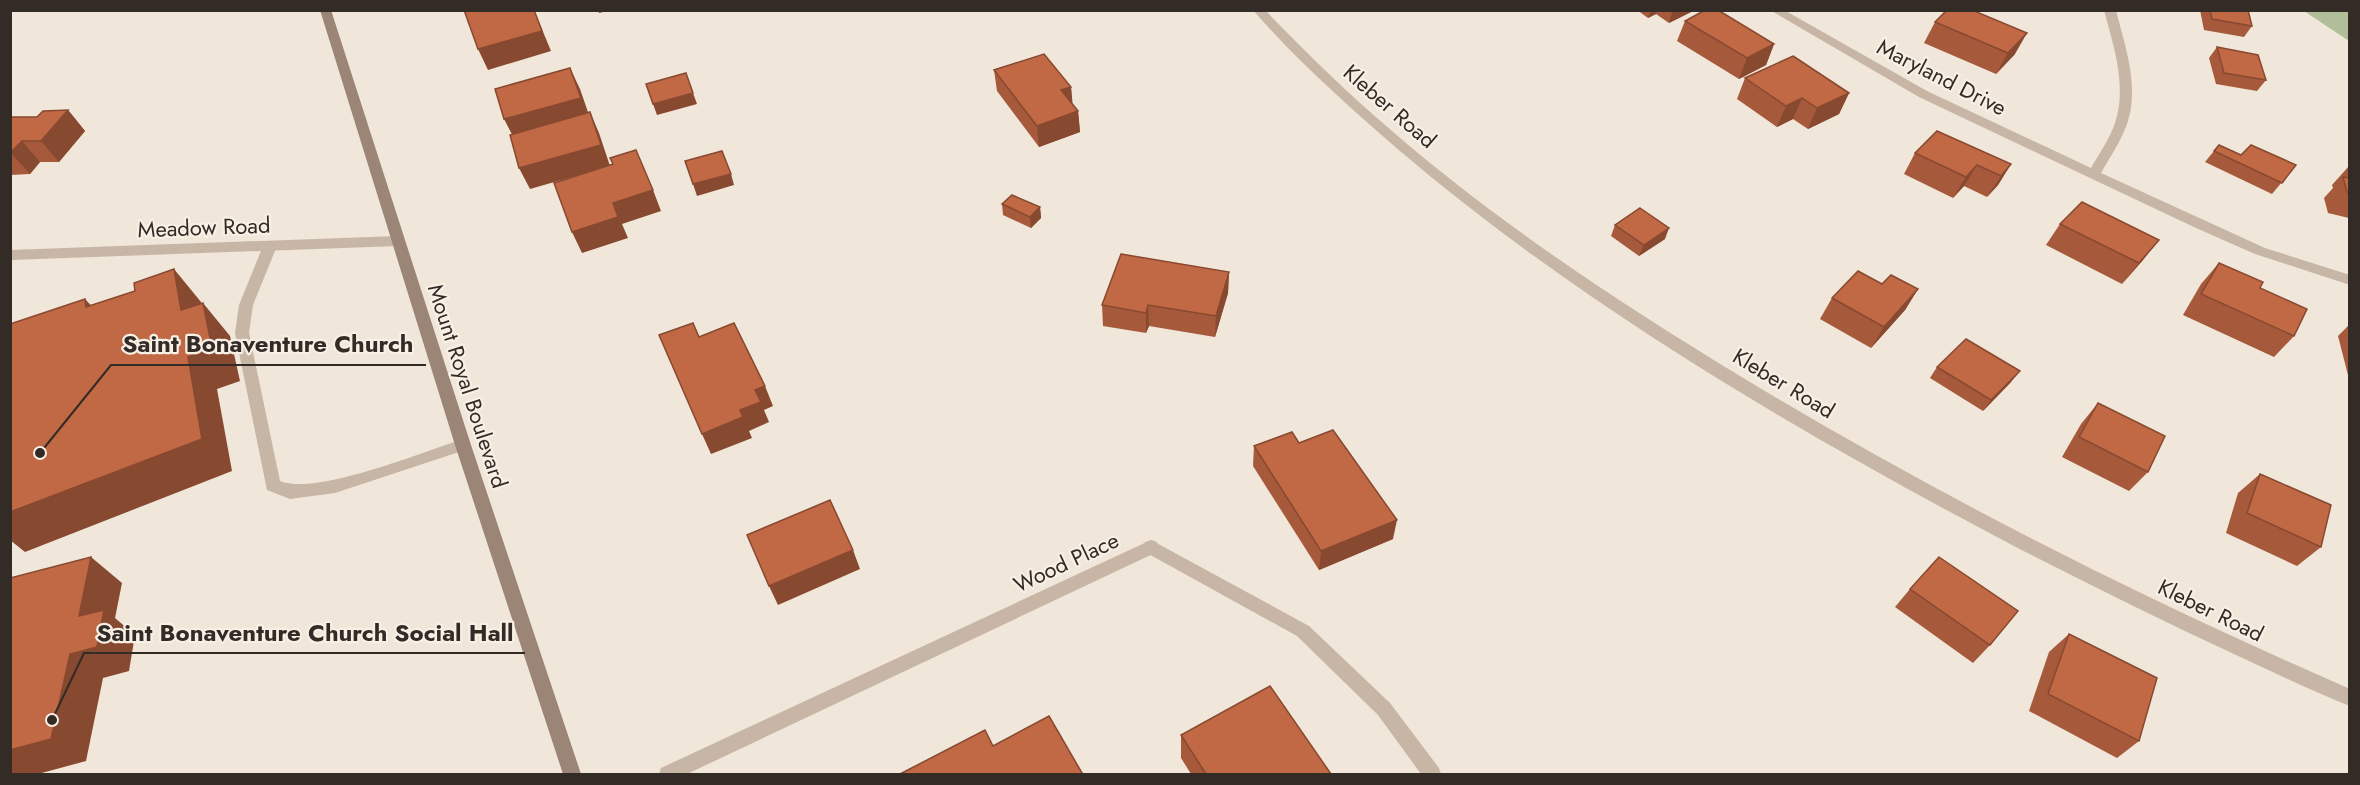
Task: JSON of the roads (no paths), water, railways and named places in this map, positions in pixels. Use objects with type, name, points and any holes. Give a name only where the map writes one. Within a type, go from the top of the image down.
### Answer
[{"type":"main road","name":"Mount Royal Boulevard","points":[[325,10],[463,445],[572,774]]},
{"type":"street","name":"Kleber Road","points":[[1258,10],[1321,76],[1422,165],[1545,258],[1698,358],[1831,438],[1957,508],[2116,589],[2265,661],[2349,698]]},
{"type":"street","name":"Maryland Drive","points":[[1775,10],[1923,94],[2260,251],[2349,280]]},
{"type":"street","points":[[2095,173],[2121,124],[2126,101],[2126,78],[2110,10]]},
{"type":"street","name":"Meadow Road","points":[[10,255],[398,241]]},
{"type":"street","points":[[270,246],[246,305],[242,333],[273,485],[290,492],[335,487],[463,445]]},
{"type":"street","name":"Wood Place","points":[[668,774],[1151,547],[1303,631],[1384,709],[1432,774]]},
{"type":"place","name":"Saint Bonaventure Church","points":[[40,453]]},
{"type":"place","name":"Saint Bonaventure Church Social Hall","points":[[52,720]]}]
